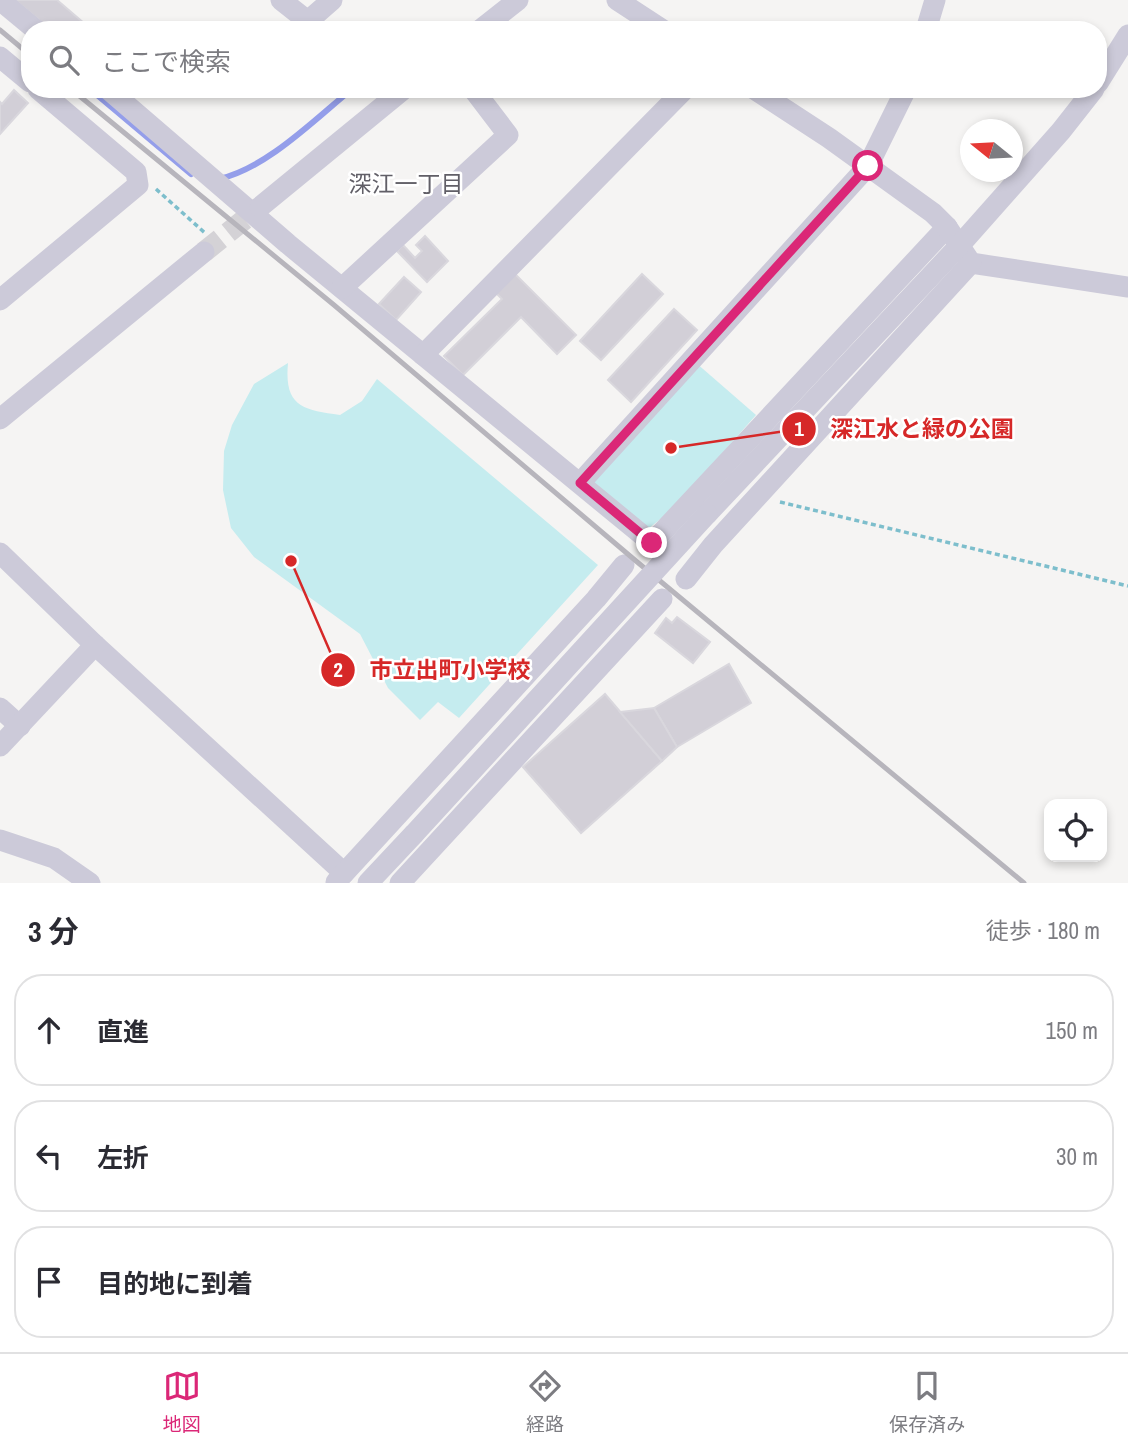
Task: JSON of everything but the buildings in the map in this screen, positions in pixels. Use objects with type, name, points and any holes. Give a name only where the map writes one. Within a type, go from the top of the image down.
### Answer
[{"type":"street","points":[[0,0],[25,21]]},
{"type":"street","points":[[281,0],[307,21]]},
{"type":"street","points":[[317,21],[332,0]]},
{"type":"street","points":[[491,21],[518,0]]},
{"type":"street","points":[[617,0],[649,21]]},
{"type":"street","points":[[929,21],[935,0]]},
{"type":"street","points":[[1107,74],[1122,58],[1128,35]]},
{"type":"street","points":[[0,57],[21,74]]},
{"type":"street","points":[[5,288],[138,185],[136,172],[49,98]]},
{"type":"street","points":[[119,98],[342,288],[652,543],[947,227]]},
{"type":"street","points":[[260,207],[393,98]]},
{"type":"street","points":[[342,288],[508,135],[480,98]]},
{"type":"street","points":[[423,355],[676,98]]},
{"type":"street","points":[[767,98],[933,213],[947,227],[965,254],[1128,287]]},
{"type":"street","points":[[580,483],[868,166],[902,98]]},
{"type":"street","points":[[686,579],[965,254],[1087,98]]},
{"type":"street","points":[[0,419],[204,252]]},
{"type":"street","points":[[368,883],[707,514],[965,254]]},
{"type":"street","points":[[0,553],[340,878],[596,599],[624,565]]},
{"type":"street","points":[[400,883],[662,599]]},
{"type":"street","points":[[0,746],[95,645]]},
{"type":"street","points":[[0,708],[20,726]]},
{"type":"street","points":[[0,841],[54,858],[90,883]]},
{"type":"path","points":[[758,496],[1128,586]]},
{"type":"shaded area","points":[[695,362],[756,415],[672,510],[644,532],[586,484]]},
{"type":"shaded area","points":[[288,363],[289,389],[293,397],[298,403],[315,411],[340,415],[362,401],[377,379],[598,565],[459,718],[438,702],[420,720],[388,688],[360,634],[254,557],[231,528],[223,490],[224,451],[232,425],[254,384]]},
{"type":"waterway","points":[[101,98],[191,174]]},
{"type":"waterway","points":[[219,179],[255,165],[272,154],[341,98]]},
{"type":"tunnel","points":[[204,252],[260,207]]},
{"type":"railway","points":[[0,30],[21,48]]},
{"type":"railway","points":[[82,98],[334,305],[636,561],[1024,883]]},
{"type":"place","name":"深江水と緑の公園","points":[[671,448]]},
{"type":"place","name":"市立出町小学校","points":[[291,561]]},
{"type":"district","name":"深江一丁目","points":[[406,184]]},
{"type":"route","points":[[652,543],[580,483],[868,166]]}]
